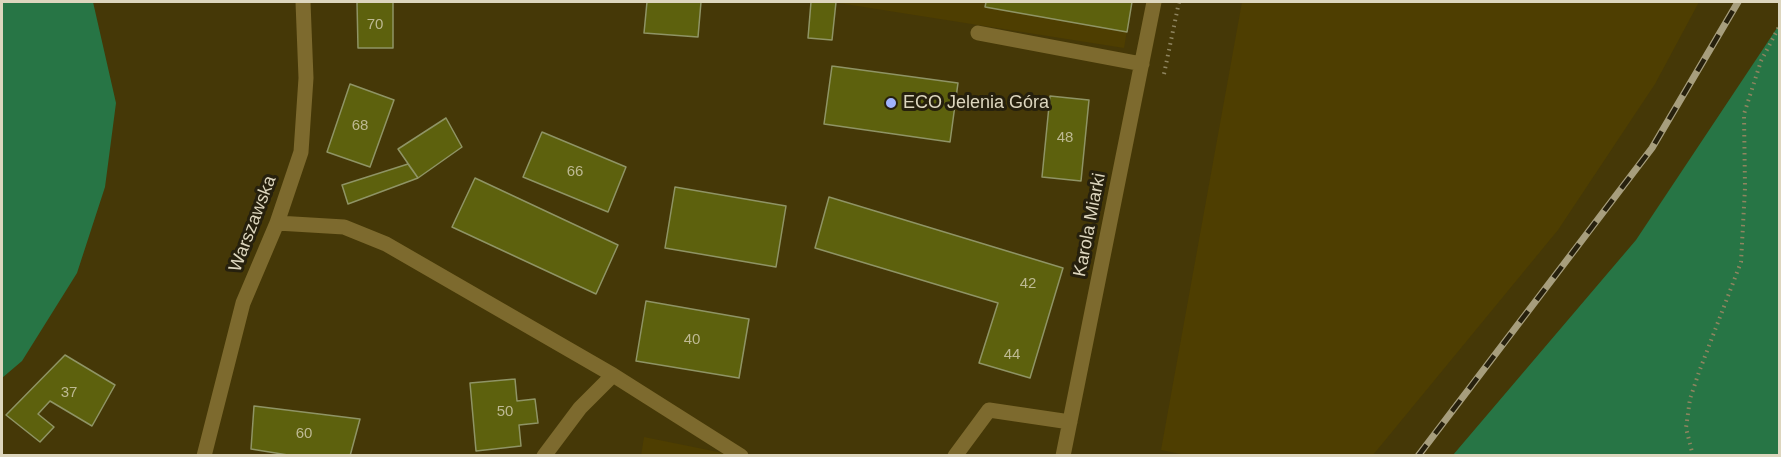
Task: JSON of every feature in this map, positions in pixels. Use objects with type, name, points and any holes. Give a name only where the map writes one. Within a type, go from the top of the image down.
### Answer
[{"type":"street","name":"Warszawska","points":[[204,456],[243,303],[277,223],[301,152],[306,78],[303,2]]},
{"type":"street","name":"Karola Miarki","points":[[1063,456],[1154,2]]},
{"type":"street","points":[[978,33],[1142,64]]},
{"type":"street","points":[[277,223],[344,227],[386,244],[613,375],[741,456]]},
{"type":"street","points":[[544,456],[580,408],[613,375]]},
{"type":"street","points":[[955,456],[989,410],[1070,422]]},
{"type":"path","points":[[1694,456],[1686,428],[1690,399],[1741,262],[1745,188],[1744,114],[1761,61],[1779,25]]},
{"type":"shaded area","points":[[832,2],[1132,2],[1124,48]]},
{"type":"shaded area","points":[[1242,2],[1699,2],[1655,84],[1558,230],[1373,455],[1190,456],[1161,450]]},
{"type":"shaded area","points":[[644,437],[733,455],[641,456]]},
{"type":"green space","points":[[2,2],[93,2],[116,103],[105,187],[77,273],[22,361],[2,378]]},
{"type":"green space","points":[[1779,25],[1779,455],[1453,455],[1636,240]]},
{"type":"building","points":[[357,2],[393,2],[393,48],[358,48]]},
{"type":"building","points":[[647,2],[701,2],[698,37],[644,33]]},
{"type":"building","points":[[811,2],[836,2],[832,40],[808,38]]},
{"type":"building","points":[[986,2],[1132,2],[1127,32],[985,7]]},
{"type":"building","name":"ECO Jelenia Góra","points":[[832,66],[958,83],[950,142],[824,124]]},
{"type":"building","points":[[350,84],[394,100],[370,167],[327,152]]},
{"type":"building","points":[[1050,96],[1089,100],[1081,181],[1042,177]]},
{"type":"building","points":[[446,118],[462,147],[418,178],[398,149]]},
{"type":"building","points":[[542,132],[626,167],[608,212],[523,177]]},
{"type":"building","points":[[408,164],[418,178],[348,204],[342,185]]},
{"type":"building","points":[[475,178],[618,245],[596,294],[452,227]]},
{"type":"building","points":[[675,187],[786,206],[776,267],[665,248]]},
{"type":"building","points":[[829,197],[1063,268],[1030,378],[979,363],[998,303],[815,248]]},
{"type":"building","points":[[646,301],[749,319],[739,378],[636,361]]},
{"type":"building","points":[[65,355],[115,385],[92,426],[50,401],[38,414],[54,427],[40,442],[6,415]]},
{"type":"building","points":[[515,379],[517,401],[535,399],[538,423],[519,425],[521,446],[476,451],[470,383]]},
{"type":"building","points":[[254,406],[360,419],[350,456],[294,456],[251,449]]},
{"type":"railway","points":[[1418,456],[1652,148],[1738,2]]},
{"type":"place","name":"ECO Jelenia Góra","points":[[891,103]]}]
